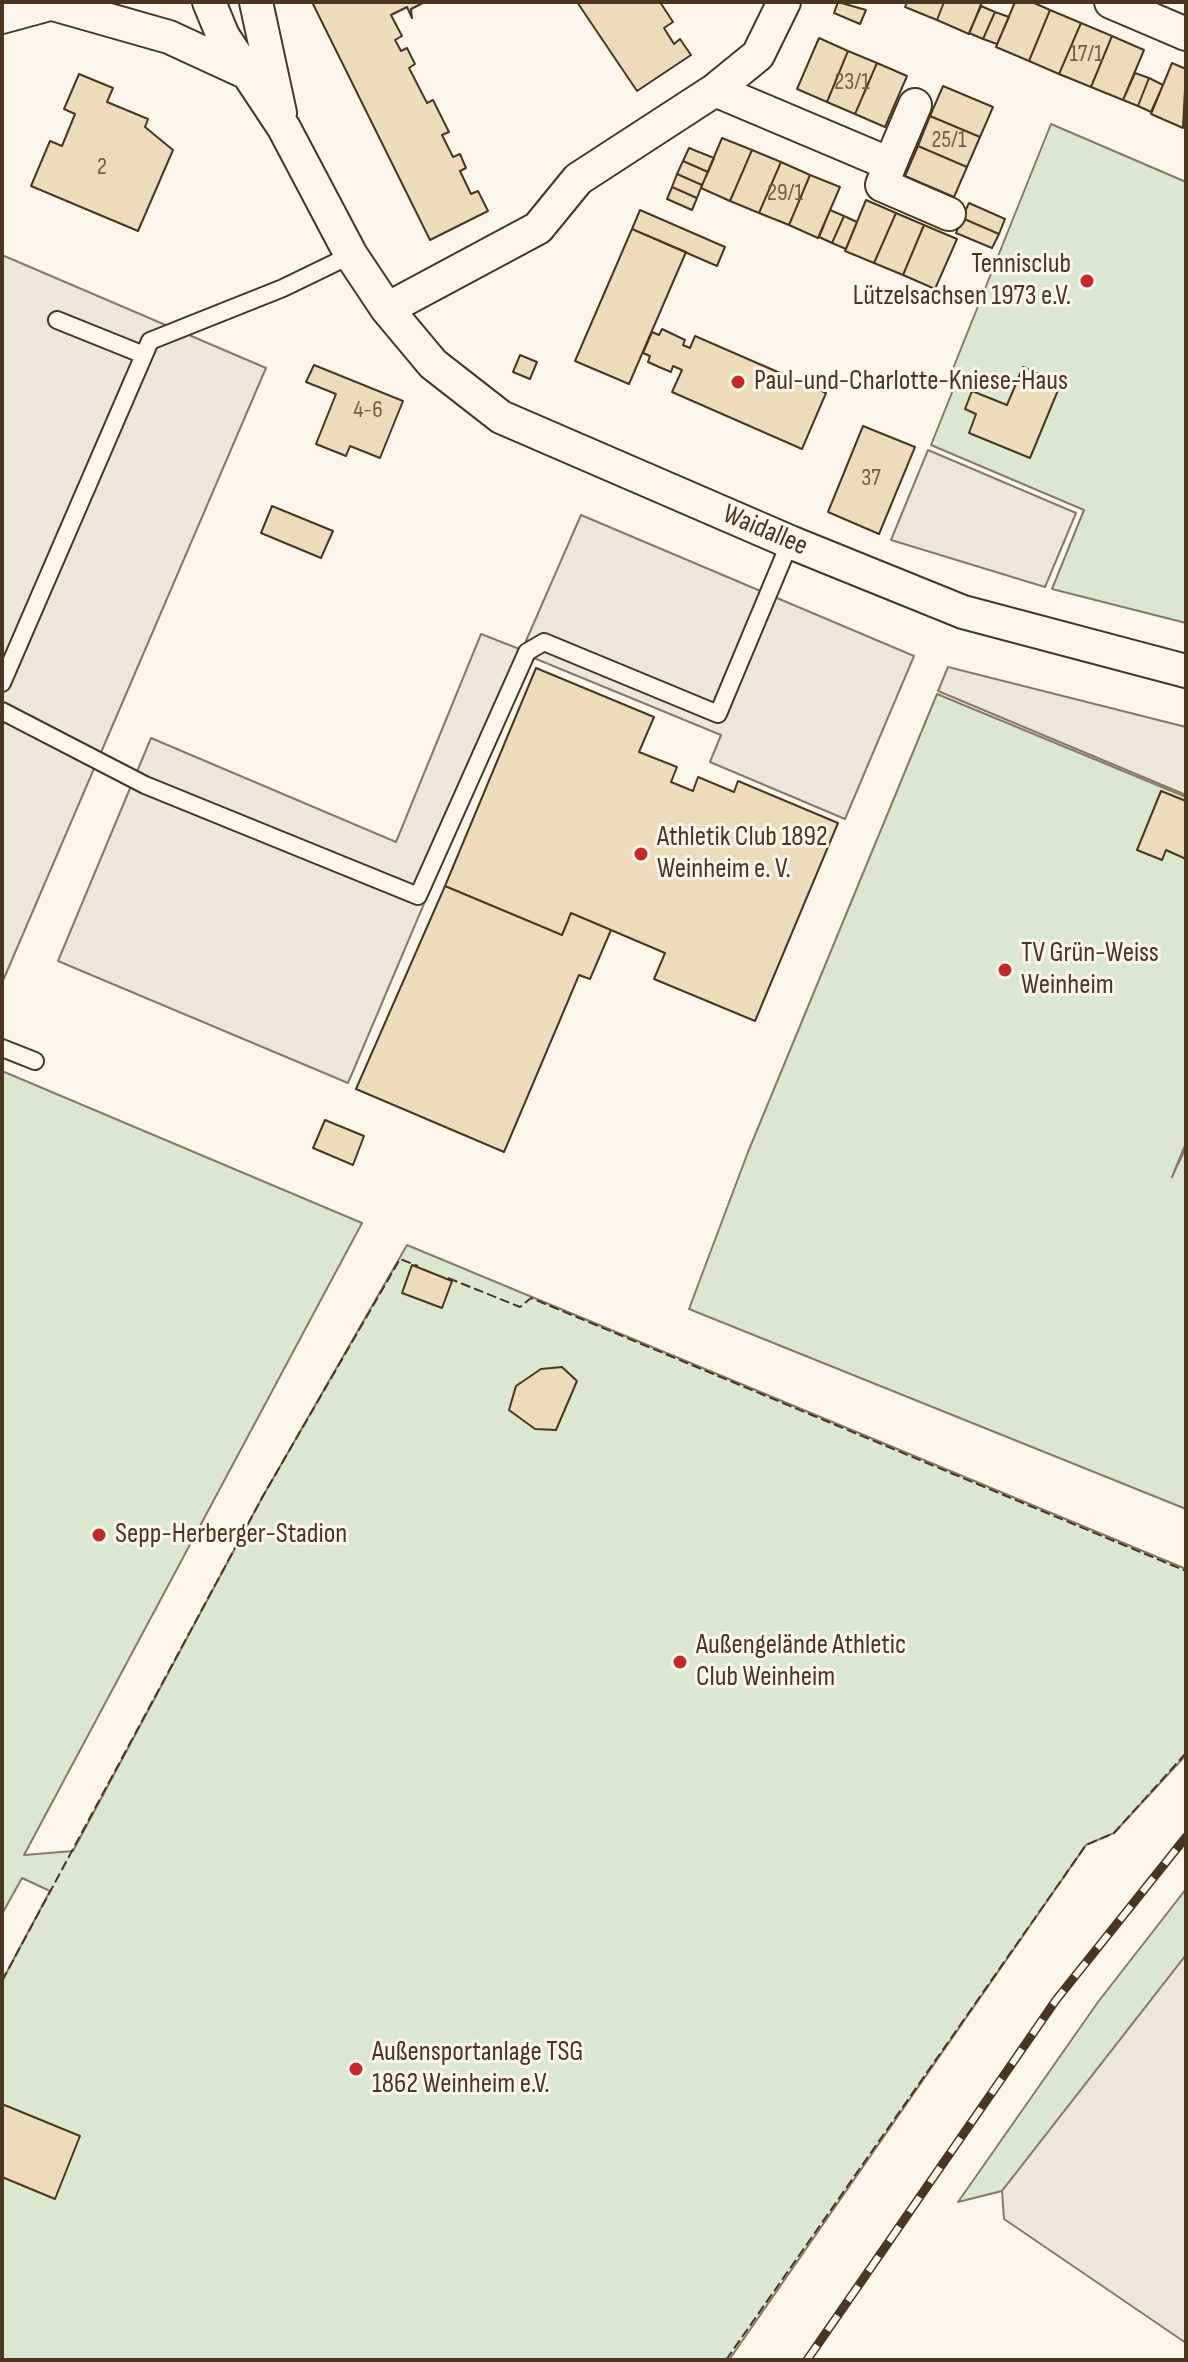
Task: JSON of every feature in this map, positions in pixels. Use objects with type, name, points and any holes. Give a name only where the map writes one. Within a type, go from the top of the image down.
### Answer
[{"type":"street","name":"Waidallee","points":[[209,2],[245,72],[284,128],[351,255],[387,309],[433,364],[501,417],[790,542],[963,612],[1186,671]]},
{"type":"street","name":"Waidallee","points":[[256,2],[284,128]]},
{"type":"street","points":[[387,309],[538,228],[578,179],[715,90],[758,55],[784,2]]},
{"type":"street","points":[[1111,2],[1186,34]]},
{"type":"street","points":[[2,17],[55,3],[169,37],[245,72]]},
{"type":"street","points":[[715,90],[890,164]]},
{"type":"street","points":[[915,105],[882,185],[949,214]]},
{"type":"lane","points":[[2,683],[150,341],[283,288],[351,255]]},
{"type":"lane","points":[[57,320],[144,355]]},
{"type":"lane","points":[[2,711],[145,785],[418,896],[514,675],[527,652],[544,642],[718,714],[790,542]]},
{"type":"lane","points":[[2,1048],[35,1061]]},
{"type":"green space","name":"Tennisclub Lützelsachsen 1973 e.V.","points":[[1051,124],[1186,182],[1186,623],[1052,589],[1084,510],[931,445],[955,385],[948,381]]},
{"type":"green space","name":"TV Grün-Weiss Weinheim","points":[[937,694],[1186,797],[1186,1143],[1172,1177],[1186,1147],[1186,1509],[689,1309],[748,1152]]},
{"type":"green space","points":[[2,1071],[362,1223],[24,1855],[73,1851],[263,1496],[407,1245],[1186,1569],[1186,1755],[1114,1833],[1086,1845],[729,2360],[2,2360],[2,1981],[50,1891],[22,1878],[2,1914]]},
{"type":"green space","points":[[1186,1889],[1186,1955],[1002,2191],[958,2202],[1098,2002]]},
{"type":"shaded area","points":[[2,255],[266,368],[2,983]]},
{"type":"shaded area","points":[[928,450],[1076,513],[1045,587],[891,540]]},
{"type":"shaded area","points":[[581,515],[914,656],[845,819],[710,762],[721,735],[529,656],[348,1083],[58,961],[151,738],[396,842],[481,634],[522,650]]},
{"type":"shaded area","points":[[948,667],[1186,727],[1186,795],[938,691]]},
{"type":"shaded area","points":[[1186,1955],[1186,2343],[1004,2219],[1002,2191]]},
{"type":"building","points":[[312,2],[425,2],[411,9],[412,18],[407,7],[391,15],[402,36],[395,40],[401,51],[407,48],[415,64],[409,68],[427,103],[433,100],[449,132],[442,135],[453,157],[460,154],[466,168],[460,171],[471,194],[478,191],[488,211],[430,240]]},
{"type":"building","points":[[577,2],[660,2],[673,22],[664,28],[674,44],[680,39],[691,55],[637,91]]},
{"type":"building","points":[[838,2],[866,10],[860,24],[834,13]]},
{"type":"building","points":[[907,2],[944,2],[937,20],[905,7]]},
{"type":"building","points":[[944,2],[982,2],[969,34],[937,20]]},
{"type":"building","points":[[1015,2],[1032,2],[1050,10],[1029,61],[996,47]]},
{"type":"building","points":[[981,6],[995,12],[983,39],[969,33]]},
{"type":"building","points":[[1050,10],[1081,23],[1059,74],[1029,61]]},
{"type":"building","points":[[995,12],[1009,17],[997,44],[983,39]]},
{"type":"building","points":[[1081,23],[1112,36],[1091,87],[1059,74]]},
{"type":"building","points":[[1112,36],[1144,50],[1123,100],[1091,87]]},
{"type":"building","points":[[819,38],[848,51],[827,102],[797,89]]},
{"type":"building","points":[[848,51],[877,63],[855,114],[827,102]]},
{"type":"building","points":[[877,63],[907,76],[885,127],[855,114]]},
{"type":"building","points":[[1172,63],[1186,69],[1183,128],[1151,114]]},
{"type":"building","points":[[1135,73],[1149,78],[1138,106],[1123,100]]},
{"type":"building","points":[[79,74],[113,88],[107,102],[148,119],[145,127],[173,150],[138,231],[31,186],[50,141],[62,146],[75,114],[64,109]]},
{"type":"building","points":[[1149,78],[1163,85],[1151,112],[1138,106]]},
{"type":"building","points":[[943,86],[993,107],[980,137],[930,116]]},
{"type":"building","points":[[930,116],[980,137],[967,167],[918,146]]},
{"type":"building","points":[[722,138],[752,150],[730,201],[701,188]]},
{"type":"building","points":[[918,146],[967,167],[954,197],[905,176]]},
{"type":"building","points":[[689,148],[714,158],[708,172],[683,161]]},
{"type":"building","points":[[752,150],[781,162],[759,213],[730,201]]},
{"type":"building","points":[[683,161],[708,172],[702,185],[677,174]]},
{"type":"building","points":[[781,162],[810,175],[789,225],[759,213]]},
{"type":"building","points":[[677,174],[702,185],[697,198],[672,187]]},
{"type":"building","points":[[810,175],[840,187],[818,238],[789,225]]},
{"type":"building","points":[[672,187],[697,198],[692,210],[667,199]]},
{"type":"building","points":[[866,200],[896,213],[874,263],[845,251]]},
{"type":"building","points":[[969,203],[1005,219],[999,234],[962,218]]},
{"type":"building","points":[[640,210],[725,247],[717,266],[632,229]]},
{"type":"building","points":[[830,210],[844,216],[832,243],[819,237]]},
{"type":"building","points":[[896,213],[924,225],[903,275],[874,263]]},
{"type":"building","points":[[844,216],[857,222],[846,249],[832,243]]},
{"type":"building","points":[[962,218],[999,234],[992,248],[956,233]]},
{"type":"building","points":[[924,225],[957,239],[935,289],[903,275]]},
{"type":"building","points":[[632,229],[686,252],[629,384],[575,361]]},
{"type":"building","name":"Paul-und-Charlotte-Kniese-Haus","points":[[662,329],[685,340],[683,345],[690,348],[695,336],[826,393],[802,449],[672,392],[682,370],[673,366],[671,372],[659,367],[648,362],[650,356],[643,353],[652,332],[659,335]]},
{"type":"building","points":[[520,355],[537,362],[530,379],[513,372]]},
{"type":"building","points":[[314,365],[403,401],[380,458],[350,446],[346,456],[316,444],[336,394],[306,382]]},
{"type":"building","name":"Tennisclub Lützelsachsen 1973 e.V.","points":[[1023,367],[1061,383],[1030,458],[969,433],[976,414],[965,409],[972,391],[1007,405]]},
{"type":"building","points":[[863,426],[915,447],[879,534],[828,512]]},
{"type":"building","points":[[272,506],[333,531],[321,558],[261,533]]},
{"type":"building","name":"Athletik Club 1892 Weinheim e. V.","points":[[536,668],[654,717],[639,752],[677,767],[671,782],[693,791],[698,777],[734,792],[738,781],[838,823],[755,1021],[654,979],[665,953],[571,913],[562,935],[445,886]]},
{"type":"building","name":"TV Grün-Weiss Weinheim","points":[[1161,791],[1186,801],[1186,859],[1166,850],[1162,860],[1137,850]]},
{"type":"building","name":"Athletik Club 1892 Weinheim e. V.","points":[[445,886],[562,935],[571,913],[611,930],[590,979],[579,975],[504,1152],[356,1089]]},
{"type":"building","points":[[325,1120],[364,1136],[353,1165],[313,1148]]},
{"type":"building","points":[[412,1265],[452,1281],[442,1308],[402,1293]]},
{"type":"building","points":[[562,1367],[577,1381],[556,1430],[535,1429],[509,1410],[516,1386],[541,1369]]},
{"type":"building","points":[[2,2104],[80,2136],[55,2199],[2,2177]]},
{"type":"railway","points":[[807,2360],[1056,2000],[1186,1837]]},
{"type":"fence","points":[[2,1981],[263,1496],[400,1259],[418,1266]]},
{"type":"fence","points":[[448,1278],[520,1307],[531,1298],[1186,1571]]},
{"type":"fence","points":[[726,2360],[1086,1845],[1114,1833],[1186,1753]]},
{"type":"place","name":"Tennisclub Lützelsachsen 1973 e.V.","points":[[1087,281]]},
{"type":"place","name":"Paul-und-Charlotte-Kniese-Haus","points":[[738,382]]},
{"type":"place","name":"Athletik Club 1892 Weinheim e. V.","points":[[641,854]]},
{"type":"place","name":"TV Grün-Weiss Weinheim","points":[[1005,970]]},
{"type":"place","name":"Sepp-Herberger-Stadion","points":[[99,1535]]},
{"type":"place","name":"Außengelände Athletic Club Weinheim","points":[[680,1662]]},
{"type":"place","name":"Außensportanlage TSG 1862 Weinheim e.V.","points":[[356,2069]]}]
